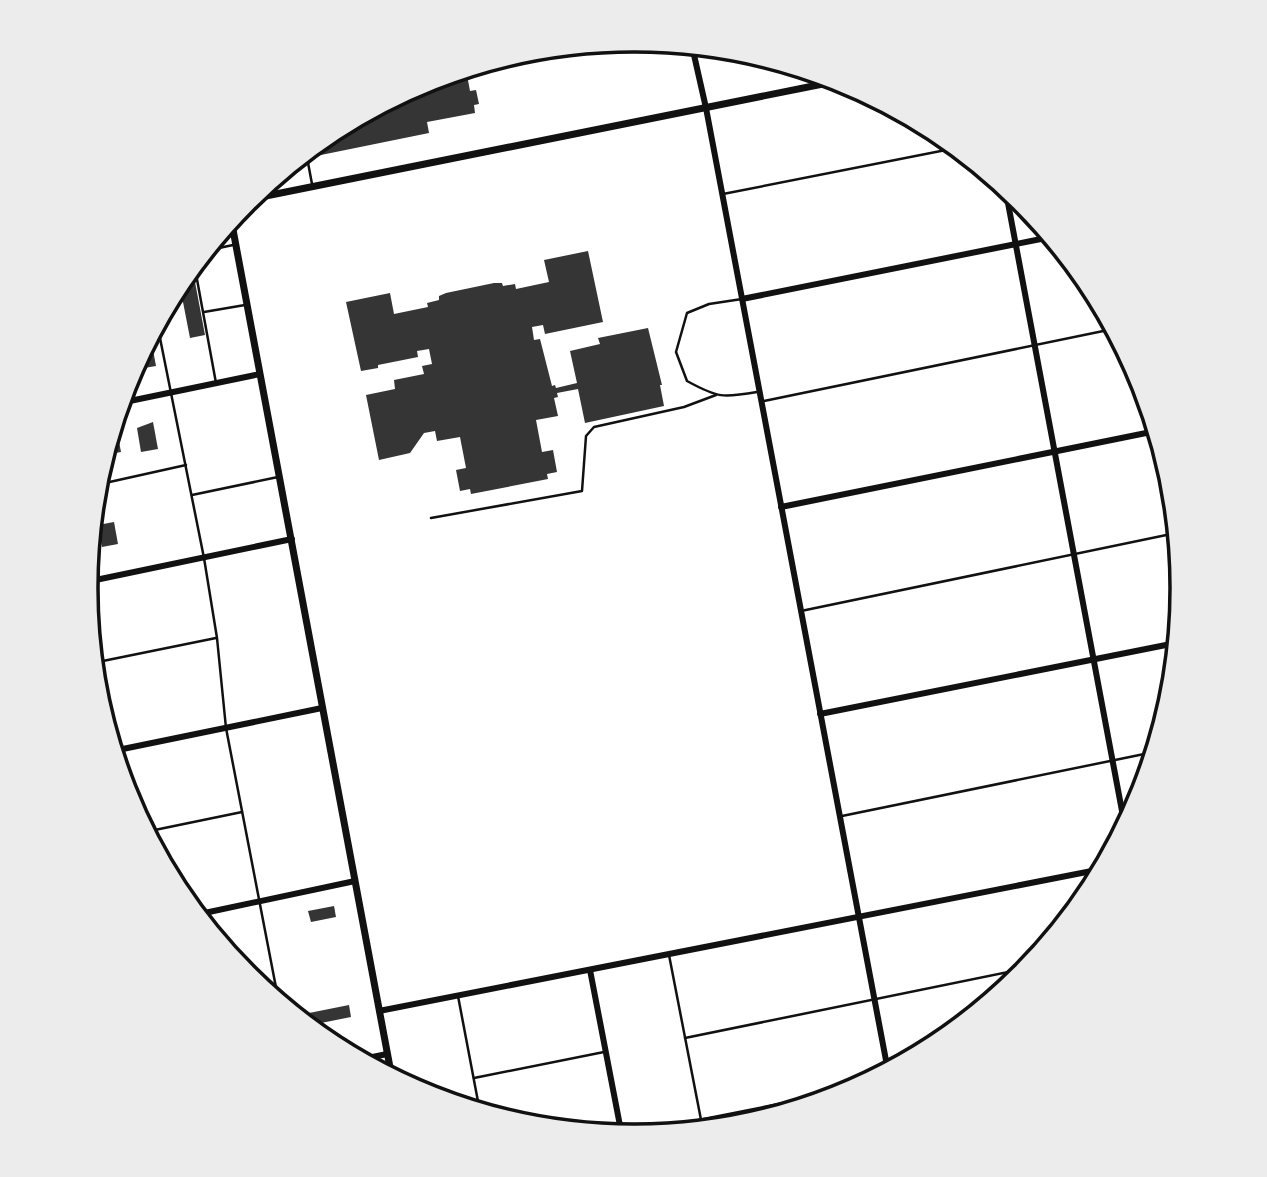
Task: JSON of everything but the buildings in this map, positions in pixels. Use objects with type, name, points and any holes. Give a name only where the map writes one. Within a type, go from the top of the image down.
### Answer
[{"type":"street","points":[[694,56],[886,1061]]},
{"type":"street","points":[[269,195],[816,85]]},
{"type":"street","points":[[1007,204],[1122,810]]},
{"type":"street","points":[[233,233],[389,1066]]},
{"type":"street","points":[[742,299],[1040,239]]},
{"type":"street","points":[[132,401],[260,374]]},
{"type":"street","points":[[781,507],[1146,433]]},
{"type":"street","points":[[97,580],[292,539]]},
{"type":"street","points":[[820,714],[1166,645]]},
{"type":"street","points":[[122,749],[322,708]]},
{"type":"street","points":[[379,1011],[1088,872]]},
{"type":"street","points":[[206,913],[355,881]]},
{"type":"street","points":[[590,970],[620,1124]]},
{"type":"street","points":[[373,1057],[387,1054]]},
{"type":"street","points":[[726,1116],[746,1112]]},
{"type":"lane","points":[[722,194],[942,151]]},
{"type":"lane","points":[[308,162],[312,187]]},
{"type":"lane","points":[[220,247],[235,244]]},
{"type":"lane","points":[[197,278],[216,383]]},
{"type":"lane","points":[[742,299],[709,304],[687,313],[676,352],[687,381],[716,396],[759,392]]},
{"type":"lane","points":[[204,312],[247,305]]},
{"type":"lane","points":[[761,402],[1103,331]]},
{"type":"lane","points":[[160,338],[204,558],[217,638],[226,728],[276,987]]},
{"type":"lane","points":[[431,518],[582,491],[586,436],[594,427],[684,407],[716,396]]},
{"type":"lane","points":[[108,482],[186,465]]},
{"type":"lane","points":[[192,495],[279,476]]},
{"type":"lane","points":[[801,611],[1166,535]]},
{"type":"lane","points":[[103,661],[217,638]]},
{"type":"lane","points":[[840,816],[1143,754]]},
{"type":"lane","points":[[155,830],[242,812]]},
{"type":"lane","points":[[669,954],[701,1120]]},
{"type":"lane","points":[[685,1038],[1009,972]]},
{"type":"lane","points":[[458,996],[478,1101]]},
{"type":"lane","points":[[474,1078],[606,1052]]}]
